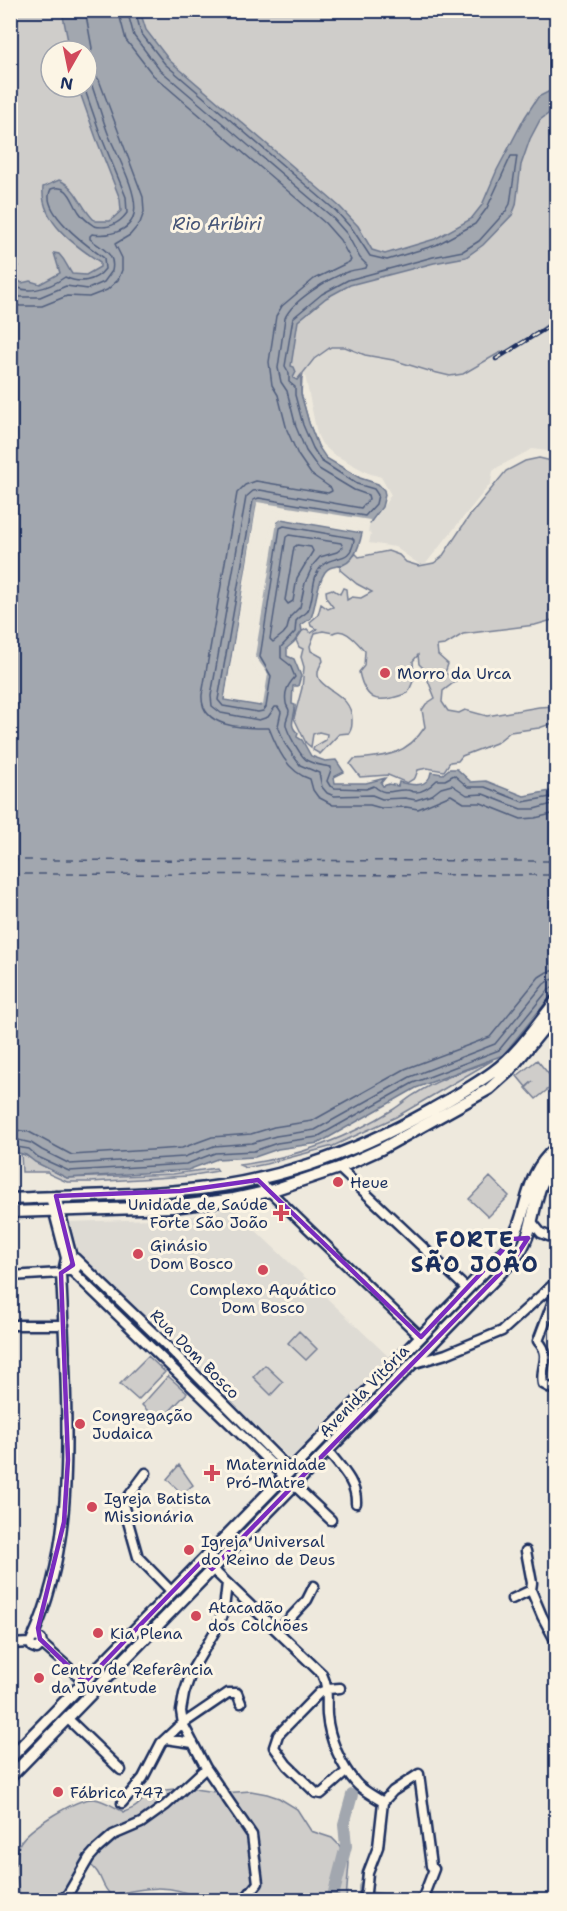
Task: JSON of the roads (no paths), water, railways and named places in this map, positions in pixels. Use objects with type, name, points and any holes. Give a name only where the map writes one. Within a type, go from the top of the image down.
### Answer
[{"type":"main road","points":[[10,1199],[180,1191],[258,1180],[296,1170],[358,1148],[448,1100],[494,1072],[511,1056],[556,1001]]},
{"type":"main road","points":[[10,1212],[174,1207],[234,1199],[270,1191],[339,1168],[381,1149],[489,1089],[508,1072],[556,1013]]},
{"type":"main road","name":"Avenida Vitória","points":[[10,1758],[507,1248],[518,1227],[534,1173],[556,1148]]},
{"type":"main road","name":"Avenida Vitória","points":[[10,1776],[515,1258],[528,1238],[543,1182],[556,1163]]},
{"type":"main road","points":[[287,1473],[296,1483]]},
{"type":"street","points":[[339,1168],[467,1288]]},
{"type":"street","points":[[258,1180],[421,1336]]},
{"type":"street","points":[[10,1275],[66,1271],[77,1267],[72,1258],[53,1197]]},
{"type":"street","points":[[532,1222],[541,1233],[556,1239]]},
{"type":"street","points":[[513,1239],[528,1238],[541,1233]]},
{"type":"street","points":[[36,1641],[57,1563],[64,1522],[68,1460],[64,1325],[66,1271],[63,1263],[72,1258]]},
{"type":"street","name":"Rua Dom Bosco","points":[[72,1258],[167,1346],[287,1473]]},
{"type":"street","name":"Rua Dom Bosco","points":[[66,1271],[287,1473]]},
{"type":"street","points":[[556,1282],[538,1341],[545,1348],[546,1356],[543,1384],[556,1391]]},
{"type":"street","points":[[412,1364],[446,1354],[501,1332],[554,1291]]},
{"type":"street","points":[[10,1325],[64,1325]]},
{"type":"street","points":[[327,1451],[351,1480],[357,1492],[356,1503]]},
{"type":"street","points":[[146,1473],[123,1504],[138,1557],[172,1592]]},
{"type":"street","points":[[296,1483],[331,1520]]},
{"type":"street","points":[[526,1551],[532,1583],[531,1590],[556,1642]]},
{"type":"street","points":[[203,1560],[322,1674],[328,1689],[327,1712],[330,1731],[347,1771],[358,1785],[382,1802]]},
{"type":"street","points":[[227,1583],[224,1609],[218,1626],[192,1670],[181,1711],[183,1724],[207,1768],[252,1835],[258,1883],[244,1900]]},
{"type":"street","points":[[278,1631],[307,1600],[314,1586]]},
{"type":"street","points":[[512,1599],[531,1590]]},
{"type":"street","points":[[10,1644],[36,1641],[85,1682]]},
{"type":"street","points":[[339,1688],[319,1693],[278,1735],[274,1744],[275,1750],[287,1765],[316,1793],[321,1794],[347,1771]]},
{"type":"street","points":[[122,1803],[143,1778],[156,1750],[183,1724],[228,1693],[237,1693],[241,1703]]},
{"type":"street","points":[[67,1718],[121,1770]]},
{"type":"street","points":[[166,1739],[191,1740]]},
{"type":"street","points":[[65,1898],[97,1849],[113,1835],[141,1823],[166,1805],[207,1768]]},
{"type":"street","points":[[363,1900],[368,1873],[378,1847],[382,1802],[393,1791],[419,1774],[426,1838],[431,1866],[434,1869],[422,1900]]},
{"type":"water","name":"Rio Aribiri","points":[[62,11],[140,11],[146,30],[169,60],[340,207],[358,226],[372,250],[385,254],[435,239],[471,219],[482,205],[497,170],[525,117],[538,97],[556,88],[556,108],[540,120],[530,139],[521,165],[516,205],[512,215],[483,245],[466,257],[350,285],[326,298],[298,321],[291,366],[296,372],[293,378],[297,380],[301,375],[301,394],[318,446],[326,458],[360,478],[378,484],[384,490],[385,495],[382,507],[370,523],[257,504],[224,700],[260,706],[265,677],[253,659],[274,525],[281,519],[362,533],[352,558],[344,565],[325,572],[320,582],[311,618],[301,625],[302,631],[287,648],[287,656],[294,659],[301,676],[298,686],[293,686],[292,704],[295,705],[295,709],[292,724],[298,733],[297,737],[302,740],[311,756],[325,761],[336,760],[344,772],[334,777],[335,783],[366,783],[385,778],[381,783],[383,786],[389,784],[398,786],[399,782],[419,784],[427,781],[431,772],[443,774],[449,769],[457,769],[471,782],[486,781],[524,796],[556,790],[556,990],[503,1055],[416,1088],[319,1143],[278,1149],[255,1157],[217,1159],[188,1170],[67,1178],[26,1155],[11,1151],[11,264],[14,261],[19,266],[14,273],[17,280],[22,283],[30,281],[40,284],[60,273],[54,253],[59,254],[72,274],[86,275],[100,267],[100,262],[70,240],[53,221],[47,211],[43,187],[59,180],[65,183],[95,221],[110,221],[121,211],[120,199],[82,99],[99,99],[99,39],[68,39]]},
{"type":"waterway","points":[[332,1900],[346,1846],[344,1824],[352,1795]]},
{"type":"waterway","points":[[364,1887],[364,1894],[369,1897],[389,1900]]},
{"type":"railway","points":[[496,359],[556,322]]},
{"type":"place","name":"Morro da Urca","points":[[385,673]]},
{"type":"place","name":"Heue","points":[[338,1182]]},
{"type":"place","name":"Unidade de Saúde Forte São João","points":[[281,1213]]},
{"type":"place","name":"Ginásio Dom Bosco","points":[[138,1254]]},
{"type":"place","name":"Complexo Aquático Dom Bosco","points":[[263,1270]]},
{"type":"place","name":"Congregação Judaica","points":[[80,1424]]},
{"type":"place","name":"Maternidade Pró-Matre","points":[[212,1473]]},
{"type":"place","name":"Igreja Batista Missionária","points":[[92,1507]]},
{"type":"place","name":"Igreja Universal do Reino de Deus","points":[[189,1550]]},
{"type":"place","name":"Atacadão dos Colchões","points":[[196,1616]]},
{"type":"place","name":"Kia Plena","points":[[98,1633]]},
{"type":"place","name":"Centro de Referência da Juventude","points":[[39,1678]]},
{"type":"place","name":"Fábrica 747","points":[[58,1792]]},
{"type":"district","name":"FORTE SÃO JOÃO","points":[[475,1252]]}]
